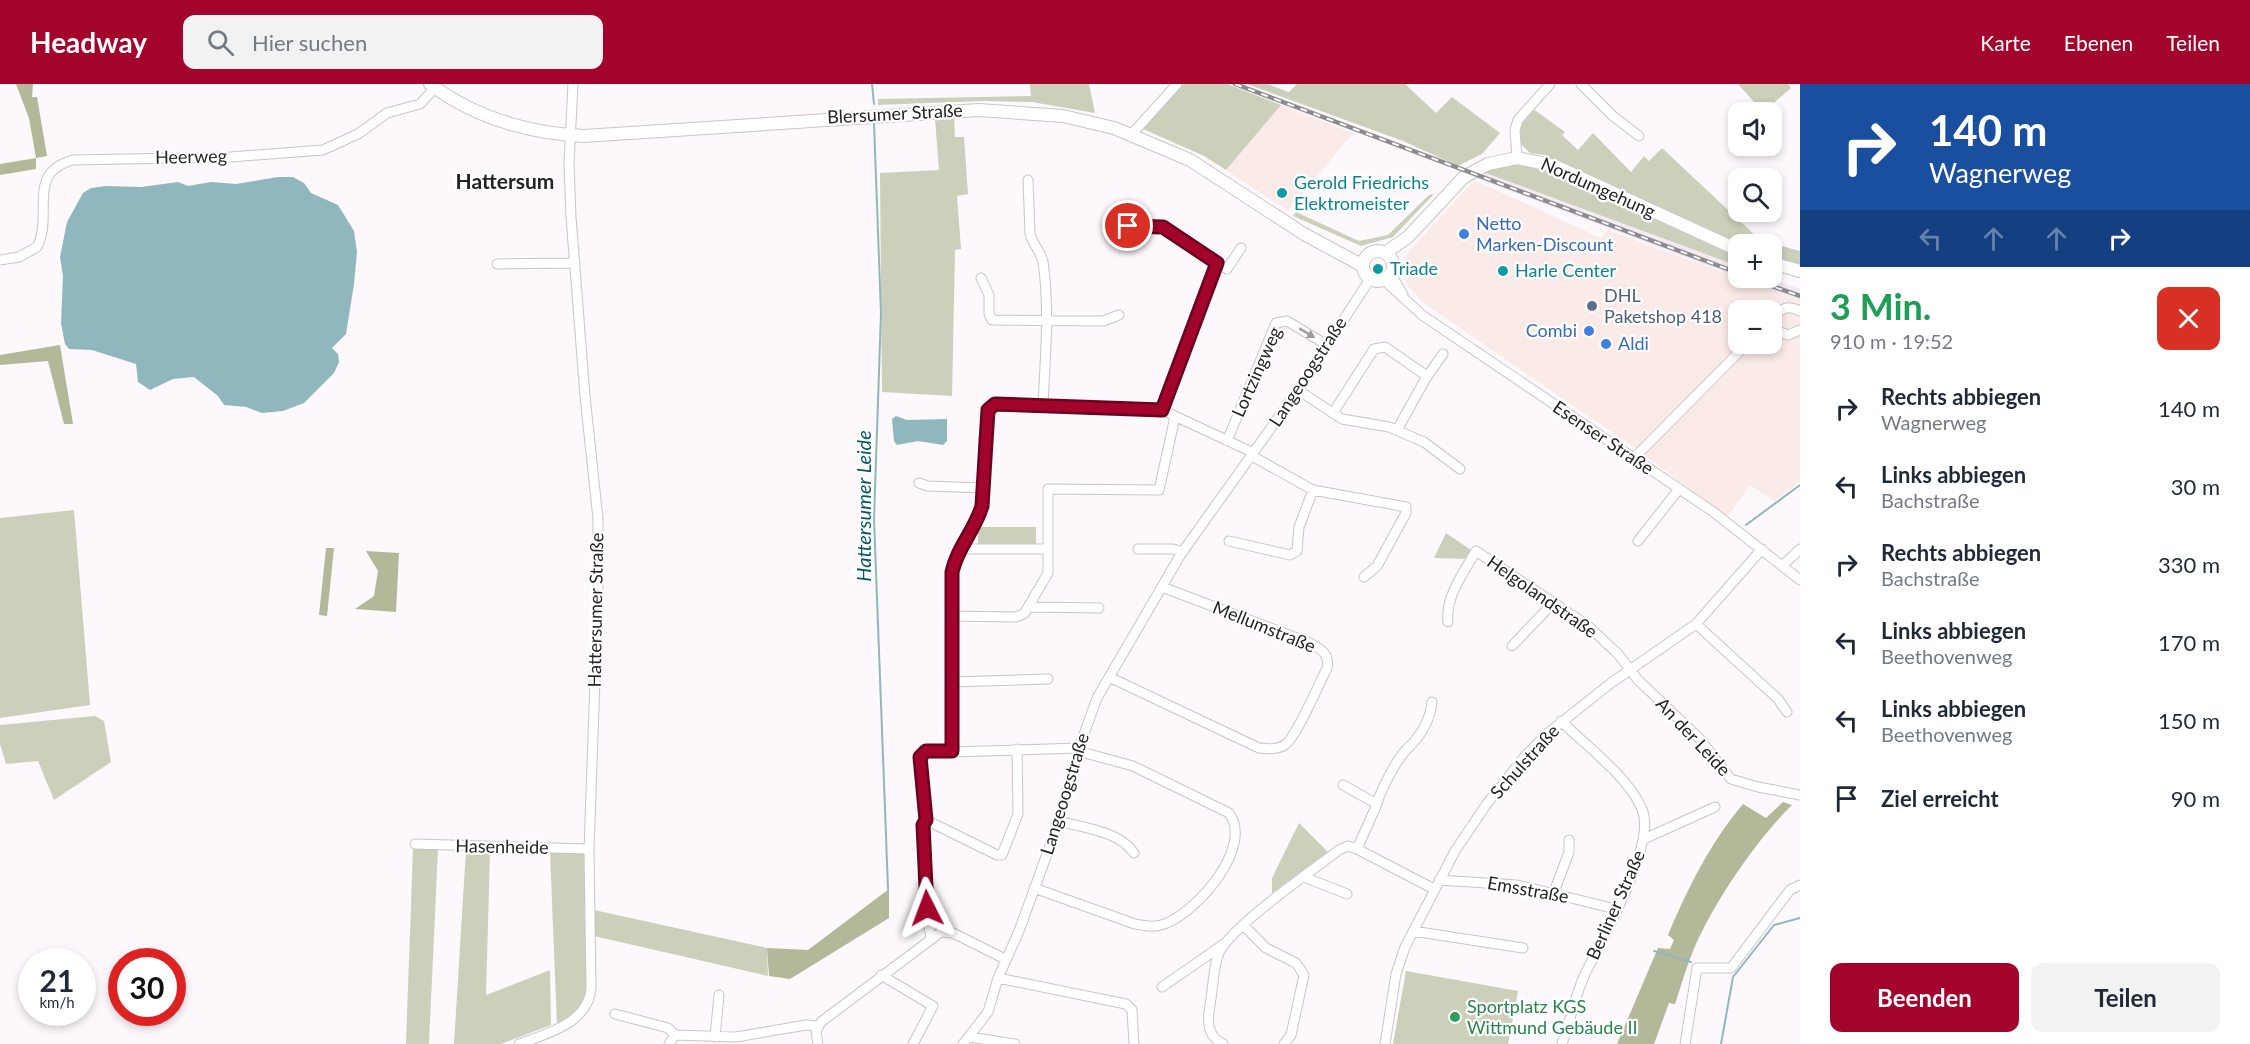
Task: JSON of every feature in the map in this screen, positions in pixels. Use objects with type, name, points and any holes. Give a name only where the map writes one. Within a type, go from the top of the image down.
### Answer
[{"type":"main road","name":"Blersumer Straße","points":[[432,86],[497,120],[542,133],[571,136],[606,136],[751,123],[979,110],[1063,116],[1132,134],[1190,160],[1304,234],[1365,261]]},
{"type":"main road","name":"Nordumgehung","points":[[1389,256],[1464,177],[1482,166],[1517,158],[1555,166],[1728,245]]},
{"type":"main road","points":[[1375,251],[1389,256],[1388,277],[1370,279],[1365,261],[1375,251]]},
{"type":"main road","points":[[1782,266],[1800,271]]},
{"type":"street","name":"Hattersumer Straße","points":[[519,1044],[557,1030],[588,1004],[591,988],[589,849],[598,596],[598,519],[571,217],[573,84]]},
{"type":"street","points":[[1132,134],[1178,84]]},
{"type":"street","points":[[1517,158],[1515,130],[1518,120],[1550,84]]},
{"type":"street","points":[[1581,84],[1613,116],[1639,136]]},
{"type":"street","name":"Heerweg","points":[[0,260],[19,257],[37,247],[42,230],[46,179],[59,164],[73,160],[230,157],[323,150],[358,134],[387,113],[420,104],[432,86]]},
{"type":"street","points":[[1028,180],[1030,233],[1043,264],[1046,323],[1043,406]]},
{"type":"street","points":[[1111,234],[1128,226],[1163,227],[1227,269],[1241,248]]},
{"type":"street","points":[[497,264],[575,263]]},
{"type":"street","points":[[1162,410],[1217,263]]},
{"type":"street","name":"Esenser Straße","points":[[1388,277],[1405,298],[1429,320],[1679,489],[1783,564],[1800,580]]},
{"type":"street","points":[[981,278],[989,295],[988,314],[992,320],[1046,323],[1104,321],[1119,315]]},
{"type":"street","name":"Langeoogstraße","points":[[966,1040],[987,1012],[1005,959],[1034,888],[1059,821],[1090,712],[1183,552],[1298,390],[1370,279]]},
{"type":"street","points":[[1782,309],[1790,306],[1800,311]]},
{"type":"street","name":"Lortzingweg","points":[[1227,441],[1276,323],[1287,321],[1327,345]]},
{"type":"street","points":[[1782,333],[1788,335],[1800,330]]},
{"type":"street","points":[[1333,413],[1374,349],[1380,346],[1424,374],[1426,378]]},
{"type":"street","points":[[1397,430],[1426,378],[1443,354]]},
{"type":"street","points":[[1634,458],[1737,354]]},
{"type":"street","points":[[1298,390],[1342,419],[1397,430],[1425,443],[1460,469]]},
{"type":"street","points":[[952,751],[952,572],[960,549],[979,519],[983,488],[984,439],[990,406],[1162,410],[1227,441],[1313,490],[1406,507],[1406,513],[1377,566],[1364,577]]},
{"type":"street","points":[[952,616],[1021,616],[1030,607],[1048,573],[1048,489],[1159,490],[1175,417]]},
{"type":"street","points":[[919,483],[928,486],[983,488]]},
{"type":"street","points":[[1638,541],[1679,489]]},
{"type":"street","points":[[1229,541],[1290,555],[1298,551],[1299,527],[1313,490]]},
{"type":"street","points":[[960,549],[1047,549]]},
{"type":"street","points":[[1138,549],[1173,549],[1183,552]]},
{"type":"street","name":"Schulstraße","points":[[1385,1044],[1396,974],[1413,931],[1465,833],[1486,805],[1526,755],[1561,722],[1696,624],[1762,549]]},
{"type":"street","points":[[1783,564],[1800,549]]},
{"type":"street","name":"Helgolandstraße","points":[[1448,622],[1447,611],[1450,600],[1476,551],[1587,625],[1631,670]]},
{"type":"street","name":"Mellumstraße","points":[[1109,677],[1259,748],[1270,750],[1280,747],[1291,738],[1327,668],[1328,660],[1321,649],[1162,587]]},
{"type":"street","points":[[1512,646],[1554,602]]},
{"type":"street","points":[[1030,607],[1099,608]]},
{"type":"street","points":[[1696,624],[1778,699],[1787,712]]},
{"type":"street","name":"An der Leide","points":[[1631,670],[1638,680],[1699,738],[1731,779],[1758,788],[1800,795]]},
{"type":"street","points":[[951,682],[1048,679]]},
{"type":"street","points":[[1357,849],[1377,804],[1405,751],[1415,745],[1431,715],[1432,702]]},
{"type":"street","name":"Berliner Straße","points":[[1561,722],[1619,776],[1634,796],[1642,809],[1644,839],[1616,909],[1584,976],[1562,1044]]},
{"type":"street","points":[[926,820],[997,855],[1002,855],[1018,814],[1017,749]]},
{"type":"street","points":[[931,938],[923,847],[923,825],[926,820],[921,753],[1017,749],[1078,750],[1133,766],[1230,813],[1235,821],[1236,840],[1208,893],[1184,914],[1166,924],[1151,927],[1135,924],[1034,888]]},
{"type":"street","points":[[1343,785],[1377,804]]},
{"type":"street","points":[[1644,839],[1715,807]]},
{"type":"street","points":[[1059,821],[1110,835],[1128,843],[1134,853]]},
{"type":"street","points":[[1554,892],[1569,852],[1569,840]]},
{"type":"street","name":"Hasenheide","points":[[415,844],[589,849]]},
{"type":"street","points":[[1162,987],[1225,944],[1268,904],[1345,847],[1357,849],[1437,884]]},
{"type":"street","points":[[1304,877],[1347,894]]},
{"type":"street","name":"Emsstraße","points":[[1437,884],[1496,883],[1554,892],[1616,909]]},
{"type":"street","points":[[1685,1044],[1697,968],[1731,968],[1790,890],[1800,885]]},
{"type":"street","points":[[1244,926],[1266,948],[1302,969],[1304,982],[1291,1035],[1284,1044]]},
{"type":"street","points":[[1413,931],[1523,948]]},
{"type":"street","points":[[615,1014],[672,1032],[710,1039],[817,1026],[940,932],[953,933],[1005,959]]},
{"type":"street","points":[[1223,1044],[1212,1036],[1208,1023],[1218,954],[1225,944]]},
{"type":"street","points":[[881,975],[933,1006],[917,1041],[912,1044]]},
{"type":"street","points":[[998,978],[1131,1006],[1134,1044]]},
{"type":"street","points":[[710,1039],[719,995]]},
{"type":"street","points":[[817,1026],[818,1044]]},
{"type":"street","points":[[669,1044],[672,1032]]},
{"type":"street","points":[[966,1040],[1015,1044]]},
{"type":"shaded area","points":[[1281,105],[1353,133],[1288,211],[1226,170]]},
{"type":"shaded area","points":[[1458,166],[1490,174],[1728,262],[1728,273],[1455,170]]},
{"type":"shaded area","points":[[1474,180],[1601,238],[1608,230],[1728,274],[1728,288],[1765,288],[1800,301],[1800,482],[1774,501],[1750,485],[1727,517],[1635,448],[1425,304],[1406,284],[1404,264],[1406,255]]},
{"type":"shaded area","points":[[1782,283],[1800,289],[1800,301],[1766,288],[1782,288]]},
{"type":"green space","points":[[16,84],[33,84],[32,97],[37,97],[47,156],[36,158],[29,118]]},
{"type":"green space","points":[[1030,84],[1089,84],[1095,113],[1032,102],[983,101],[878,105],[878,99],[1031,96]]},
{"type":"green space","points":[[1182,84],[1227,84],[1281,105],[1226,170],[1204,156],[1141,128]]},
{"type":"green space","points":[[1247,84],[1267,84],[1289,92],[1297,84],[1405,84],[1436,113],[1452,97],[1500,133],[1482,154],[1458,166],[1403,141]]},
{"type":"green space","points":[[1738,84],[1788,84],[1791,88],[1775,102],[1754,102]]},
{"type":"green space","points":[[1532,108],[1565,132],[1562,135],[1578,150],[1593,133],[1631,172],[1644,156],[1649,161],[1662,148],[1728,210],[1728,222],[1741,222],[1754,234],[1728,234],[1728,238],[1544,155],[1530,153],[1519,142],[1522,121]]},
{"type":"green space","points":[[954,116],[955,137],[964,137],[968,194],[957,196],[961,249],[955,250],[952,396],[882,392],[880,173],[939,170],[935,119]]},
{"type":"green space","points":[[36,158],[36,169],[0,175],[0,164]]},
{"type":"green space","points":[[1511,164],[1547,168],[1728,249],[1728,262],[1483,172]]},
{"type":"green space","points":[[1434,194],[1393,237],[1361,246],[1293,216],[1296,212],[1359,241],[1388,235],[1429,195]]},
{"type":"green space","points":[[1782,246],[1800,251],[1800,265],[1782,260]]},
{"type":"green space","points":[[60,345],[73,424],[64,424],[48,361],[0,365],[0,355]]},
{"type":"green space","points":[[74,510],[90,705],[0,718],[0,518]]},
{"type":"green space","points":[[978,527],[1036,527],[1036,545],[978,544]]},
{"type":"green space","points":[[1446,533],[1471,550],[1467,559],[1434,558]]},
{"type":"green space","points":[[326,548],[334,548],[327,616],[319,615]]},
{"type":"green space","points":[[366,551],[399,553],[396,612],[355,609],[374,596],[378,571]]},
{"type":"green space","points":[[95,716],[104,721],[111,762],[54,800],[38,761],[6,764],[0,744],[0,725]]},
{"type":"green space","points":[[1783,802],[1792,805],[1750,854],[1711,914],[1693,951],[1675,1004],[1669,1003],[1654,1044],[1617,1044],[1658,948],[1670,949],[1674,940],[1668,935],[1692,883],[1720,834],[1743,804],[1766,818]]},
{"type":"green space","points":[[1299,823],[1328,852],[1272,893],[1272,878]]},
{"type":"green space","points":[[413,848],[438,849],[429,1044],[406,1044]]},
{"type":"green space","points":[[466,850],[490,852],[486,995],[550,970],[551,1025],[501,1044],[454,1044]]},
{"type":"green space","points":[[550,852],[584,852],[588,989],[580,1008],[557,1026]]},
{"type":"green space","points":[[889,889],[889,918],[790,979],[769,976],[767,948],[808,950]]},
{"type":"green space","points":[[594,910],[767,948],[768,976],[594,936]]},
{"type":"green space","name":"Sportplatz KGS Wittmund Gebäude II","points":[[1406,971],[1518,991],[1508,1044],[1393,1044]]},
{"type":"water","points":[[278,177],[293,177],[304,183],[311,193],[338,205],[354,231],[357,252],[346,334],[332,348],[338,354],[339,362],[334,373],[304,403],[283,411],[262,413],[246,407],[224,405],[218,396],[194,377],[173,379],[150,390],[138,382],[136,364],[92,350],[69,349],[65,344],[61,323],[63,276],[60,257],[67,222],[83,193],[91,188],[106,186],[141,187],[178,182],[188,186],[211,182],[236,184]]},
{"type":"water","points":[[896,416],[907,420],[947,419],[947,441],[943,445],[918,441],[897,445],[894,441],[892,419]]},
{"type":"waterway","name":"Hattersumer Leide","points":[[872,84],[874,104]]},
{"type":"waterway","name":"Hattersumer Leide","points":[[874,123],[881,313],[874,519],[888,889]]},
{"type":"waterway","points":[[1746,525],[1800,485]]},
{"type":"waterway","points":[[1721,1044],[1733,977],[1774,925],[1800,918]]},
{"type":"waterway","points":[[1654,951],[1691,962]]},
{"type":"railway","points":[[1235,84],[1728,269]]},
{"type":"railway","points":[[1777,288],[1800,296]]},
{"type":"place","name":"Gerold Friedrichs Elektromeister","points":[[1282,193]]},
{"type":"place","name":"Netto Marken-Discount","points":[[1464,234]]},
{"type":"place","name":"Triade","points":[[1378,269]]},
{"type":"place","name":"Harle Center","points":[[1503,271]]},
{"type":"place","name":"DHL Paketshop 418","points":[[1592,306]]},
{"type":"place","name":"Combi","points":[[1589,331]]},
{"type":"place","name":"Aldi","points":[[1606,344]]},
{"type":"place","name":"Sportplatz KGS Wittmund Gebäude II","points":[[1455,1017]]},
{"type":"district","name":"Hattersum","points":[[505,182]]},
{"type":"route","points":[[927,908],[923,847],[923,825],[926,820],[920,757],[921,753],[926,751],[952,751],[950,709],[952,572],[957,555],[979,519],[982,506],[984,439],[988,410],[995,404],[1162,410],[1217,263],[1163,227],[1128,226]]}]
